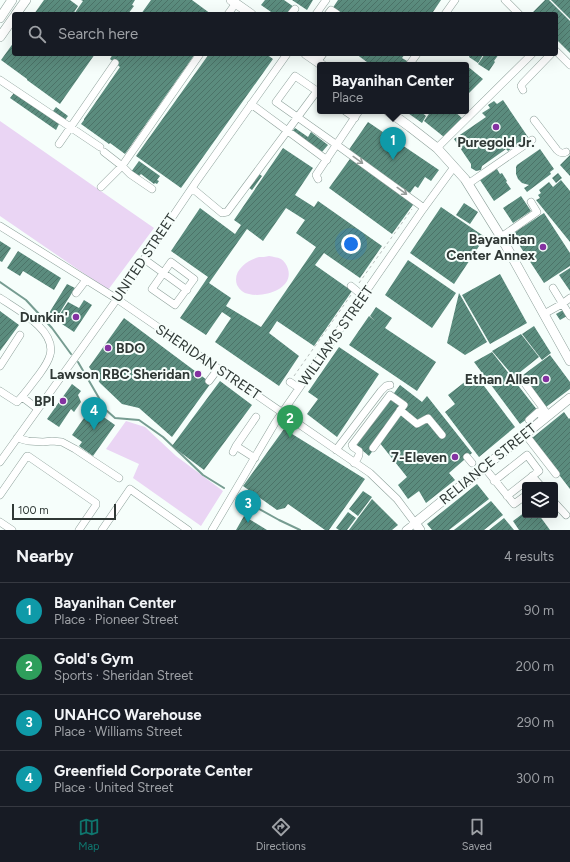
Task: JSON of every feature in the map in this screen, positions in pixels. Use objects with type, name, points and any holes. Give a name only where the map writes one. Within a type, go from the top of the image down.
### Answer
[{"type":"main road","points":[[0,18],[12,0]]},
{"type":"main road","points":[[17,12],[26,0]]},
{"type":"main road","points":[[233,2],[248,12]]},
{"type":"main road","points":[[0,37],[12,20]]},
{"type":"main road","points":[[311,56],[321,60]]},
{"type":"main road","points":[[392,114],[437,148],[468,184],[501,237],[570,361]]},
{"type":"main road","name":"RELIANCE STREET","points":[[417,526],[484,467],[570,398]]},
{"type":"street","points":[[317,12],[326,0]]},
{"type":"street","points":[[446,12],[455,0]]},
{"type":"street","points":[[505,0],[518,12]]},
{"type":"street","points":[[229,12],[233,2]]},
{"type":"street","points":[[558,53],[570,65]]},
{"type":"street","points":[[102,187],[122,166],[199,56]]},
{"type":"street","name":"UNITED STREET","points":[[0,462],[286,56]]},
{"type":"street","points":[[437,148],[530,56]]},
{"type":"street","points":[[523,90],[521,86],[523,83],[549,56]]},
{"type":"street","points":[[59,144],[115,63]]},
{"type":"street","points":[[317,91],[295,76],[276,102],[424,208]]},
{"type":"street","points":[[0,80],[102,149],[130,174],[152,189]]},
{"type":"street","points":[[192,188],[222,213],[227,212],[298,117],[317,94]]},
{"type":"street","points":[[251,104],[327,160]]},
{"type":"street","points":[[349,114],[355,118]]},
{"type":"street","points":[[318,179],[316,175],[357,114]]},
{"type":"street","points":[[534,120],[560,153],[566,152]]},
{"type":"street","points":[[468,184],[532,140]]},
{"type":"street","name":"WILLIAMS STREET","points":[[212,530],[282,412],[454,167]]},
{"type":"street","points":[[501,237],[537,212],[531,202]]},
{"type":"street","name":"SHERIDAN STREET","points":[[0,226],[116,299],[370,473],[397,499],[417,526]]},
{"type":"street","points":[[144,259],[187,290]]},
{"type":"street","points":[[172,262],[194,278],[176,305],[152,289],[163,274],[172,262]]},
{"type":"street","points":[[76,293],[86,280]]},
{"type":"street","points":[[353,287],[363,296]]},
{"type":"street","points":[[553,288],[570,316]]},
{"type":"street","points":[[0,298],[30,318],[41,328],[48,338],[51,346],[51,354],[47,362],[17,402],[0,391]]},
{"type":"street","points":[[544,314],[570,298]]},
{"type":"street","points":[[0,366],[20,335]]},
{"type":"street","points":[[209,381],[218,369]]},
{"type":"street","points":[[520,377],[546,417]]},
{"type":"street","points":[[290,382],[299,388]]},
{"type":"street","points":[[336,450],[381,391],[386,386],[390,385]]},
{"type":"street","points":[[354,463],[360,454],[360,451],[352,445],[390,395],[404,405],[373,448]]},
{"type":"street","points":[[22,397],[38,409]]},
{"type":"street","points":[[400,410],[415,424],[418,424],[428,418],[442,435]]},
{"type":"street","points":[[529,420],[538,412],[546,417]]},
{"type":"street","points":[[255,458],[235,449],[256,417]]},
{"type":"street","points":[[525,434],[556,474]]},
{"type":"street","points":[[17,438],[28,441],[62,442],[119,478]]},
{"type":"street","points":[[494,481],[527,455],[539,471],[527,482]]},
{"type":"street","points":[[0,496],[27,456],[96,503],[79,530]]},
{"type":"street","points":[[484,467],[514,504],[522,498]]},
{"type":"street","points":[[532,476],[537,482]]},
{"type":"street","points":[[507,496],[522,486]]},
{"type":"street","points":[[102,530],[130,489],[188,530]]},
{"type":"street","points":[[558,506],[566,515]]},
{"type":"street","name":"RELIANCE STREET","points":[[406,530],[417,526]]},
{"type":"path","points":[[290,382],[353,287],[416,202]]},
{"type":"shaded area","points":[[0,121],[154,228],[108,290],[0,216]]},
{"type":"shaded area","points":[[269,256],[281,259],[285,263],[289,276],[287,282],[282,287],[262,295],[247,294],[242,291],[237,285],[236,280],[239,271],[245,263],[254,258]]},
{"type":"shaded area","points":[[126,421],[145,427],[176,456],[223,491],[201,526],[133,478],[139,464],[106,449]]},
{"type":"building","points":[[44,0],[70,0],[78,6],[74,12],[35,12]]},
{"type":"building","points":[[81,0],[135,0],[132,5],[134,6],[130,12],[75,12],[83,1]]},
{"type":"building","points":[[151,0],[192,0],[208,12],[142,12]]},
{"type":"building","points":[[265,0],[284,0],[294,7],[290,12],[271,12],[261,5]]},
{"type":"building","points":[[292,0],[313,0],[307,10]]},
{"type":"building","points":[[338,0],[441,0],[433,12],[336,12],[332,9]]},
{"type":"building","points":[[545,0],[549,0],[570,21],[570,53],[558,41],[558,12],[533,12]]},
{"type":"building","points":[[551,0],[570,0],[570,19]]},
{"type":"building","points":[[12,45],[12,56],[94,56],[60,104],[1,60]]},
{"type":"building","points":[[112,56],[194,56],[125,154],[81,124],[120,67],[110,59]]},
{"type":"building","points":[[208,56],[269,56],[273,59],[181,188],[136,156]]},
{"type":"building","points":[[359,56],[404,56],[402,58],[407,61],[406,62],[367,62]]},
{"type":"building","points":[[469,56],[482,56],[478,63]]},
{"type":"building","points":[[484,56],[498,56],[489,71],[478,64]]},
{"type":"building","points":[[469,67],[483,79],[469,93]]},
{"type":"building","points":[[14,93],[59,124],[56,130],[10,98]]},
{"type":"building","name":"Puregold Jr.","points":[[503,100],[528,137],[508,151],[506,149],[482,166],[481,170],[476,171],[471,168],[471,164],[454,139],[486,117],[482,113],[490,108],[488,105],[494,101],[497,104]]},
{"type":"building","points":[[56,107],[68,116],[65,120],[53,111]]},
{"type":"building","points":[[409,114],[424,114],[426,116],[422,123]]},
{"type":"building","points":[[429,114],[457,114],[463,119],[444,137],[424,121]]},
{"type":"building","points":[[368,122],[439,170],[431,181],[425,177],[418,188],[415,186],[410,193],[348,151]]},
{"type":"building","points":[[295,128],[308,137],[311,132],[328,145],[321,153],[292,132]]},
{"type":"building","points":[[283,148],[313,168],[295,195],[314,207],[318,201],[382,246],[360,278],[324,253],[315,265],[352,291],[314,346],[277,321],[269,333],[299,356],[279,386],[215,342],[231,318],[222,312],[206,335],[180,318],[208,277],[171,251],[200,208],[235,234],[241,225],[234,220]],"holes":[[[286,208],[305,220],[296,233],[316,247],[261,327],[226,306],[231,298],[209,283],[247,229],[263,241]]]},
{"type":"building","points":[[540,149],[554,169],[550,172],[551,174],[527,192],[524,188],[529,185],[522,183],[518,179],[516,167]]},
{"type":"building","points":[[570,155],[570,176],[560,165]]},
{"type":"building","points":[[352,156],[415,202],[392,234],[329,188]]},
{"type":"building","points":[[139,161],[160,176],[157,180],[159,181],[157,184],[154,184],[141,174],[138,177],[131,172]]},
{"type":"building","points":[[497,169],[500,174],[502,173],[511,189],[494,201],[480,180]]},
{"type":"building","points":[[258,173],[262,176],[252,190],[248,187]]},
{"type":"building","points":[[558,173],[562,178],[556,183],[552,178]]},
{"type":"building","points":[[561,180],[570,191],[570,242],[536,200],[540,198],[538,195],[541,193],[539,190],[549,182],[553,187]]},
{"type":"building","points":[[521,196],[531,211],[513,223],[503,208]]},
{"type":"building","points":[[464,203],[478,212],[470,224],[456,215]]},
{"type":"building","points":[[441,207],[485,237],[454,284],[410,253]]},
{"type":"building","name":"Bayanihan Center Annex","points":[[544,213],[570,253],[570,266],[544,283],[512,234]]},
{"type":"building","points":[[0,241],[11,248],[2,262],[0,261]]},
{"type":"building","points":[[18,251],[61,278],[54,290],[23,271],[20,276],[7,268]]},
{"type":"building","points":[[408,260],[456,293],[432,328],[385,295]]},
{"type":"building","points":[[570,268],[570,291],[559,275]]},
{"type":"building","points":[[500,274],[527,323],[490,344],[462,295]]},
{"type":"building","points":[[67,284],[75,288],[54,322],[46,318]]},
{"type":"building","points":[[459,293],[487,342],[465,355],[447,343]]},
{"type":"building","points":[[84,300],[92,305],[74,332],[56,320],[68,302],[79,308]]},
{"type":"building","points":[[376,307],[392,318],[385,328],[436,362],[417,391],[349,345],[369,316],[375,321],[370,316]]},
{"type":"building","points":[[563,310],[567,316],[560,320],[556,314]]},
{"type":"building","points":[[0,311],[19,325],[0,351]]},
{"type":"building","points":[[124,318],[211,383],[172,437],[139,408],[122,404],[100,383],[89,367]]},
{"type":"building","points":[[534,326],[551,353],[542,360],[522,334]]},
{"type":"building","points":[[521,334],[539,357],[514,377],[492,351]]},
{"type":"building","points":[[339,347],[379,374],[337,437],[307,414],[318,399],[308,392]]},
{"type":"building","points":[[492,352],[538,411],[520,424],[474,362]]},
{"type":"building","name":"Ethan Allen","points":[[550,355],[570,382],[570,389],[546,407],[523,375]]},
{"type":"building","points":[[475,374],[515,427],[479,457],[445,412],[455,404],[448,395]]},
{"type":"building","points":[[220,381],[252,405],[204,470],[172,446]]},
{"type":"building","points":[[72,384],[81,391],[78,395],[81,402],[74,412],[71,409],[59,427],[47,419]]},
{"type":"building","points":[[400,385],[422,402],[427,396],[472,453],[449,473],[455,480],[426,503],[419,491],[408,499],[398,485],[407,477],[379,442],[369,456],[356,445]]},
{"type":"building","points":[[91,408],[115,425],[93,456],[79,446],[82,442],[72,435]]},
{"type":"building","points":[[564,412],[569,419],[570,418],[570,489],[532,438]]},
{"type":"building","points":[[284,429],[365,479],[329,530],[325,530],[288,504],[285,508],[277,510],[243,486]]},
{"type":"building","points":[[477,484],[489,499],[449,530],[432,530],[427,524]]},
{"type":"building","points":[[363,491],[372,497],[358,516],[349,509]]},
{"type":"building","points":[[372,499],[398,525],[392,530],[349,530]]},
{"type":"building","points":[[491,501],[503,515],[484,530],[454,530]]},
{"type":"building","points":[[348,512],[356,518],[347,530],[339,530],[336,528]]},
{"type":"building","points":[[522,514],[522,518],[541,518],[550,530],[519,530],[513,521]]},
{"type":"building","points":[[244,516],[267,530],[236,530]]},
{"type":"building","points":[[504,518],[514,530],[489,530]]},
{"type":"waterway","points":[[0,282],[26,300],[52,328],[71,354]]},
{"type":"waterway","points":[[78,362],[106,410],[115,418],[139,420],[163,437],[203,475],[224,488]]},
{"type":"waterway","points":[[243,500],[300,530]]},
{"type":"place","name":"Puregold Jr.","points":[[496,127]]},
{"type":"place","name":"Bayanihan Center","points":[[393,160]]},
{"type":"place","name":"Bayanihan Center Annex","points":[[543,247]]},
{"type":"place","name":"Dunkin'","points":[[76,317]]},
{"type":"place","name":"BDO","points":[[108,348]]},
{"type":"place","name":"Lawson RBC Sheridan","points":[[198,374]]},
{"type":"place","name":"Ethan Allen","points":[[546,379]]},
{"type":"place","name":"BPI","points":[[63,401]]},
{"type":"place","name":"Greenfield Corporate Center","points":[[94,430]]},
{"type":"place","name":"Gold's Gym","points":[[290,438]]},
{"type":"place","name":"7-Eleven","points":[[455,457]]},
{"type":"place","name":"UNAHCO Warehouse","points":[[248,523]]}]
